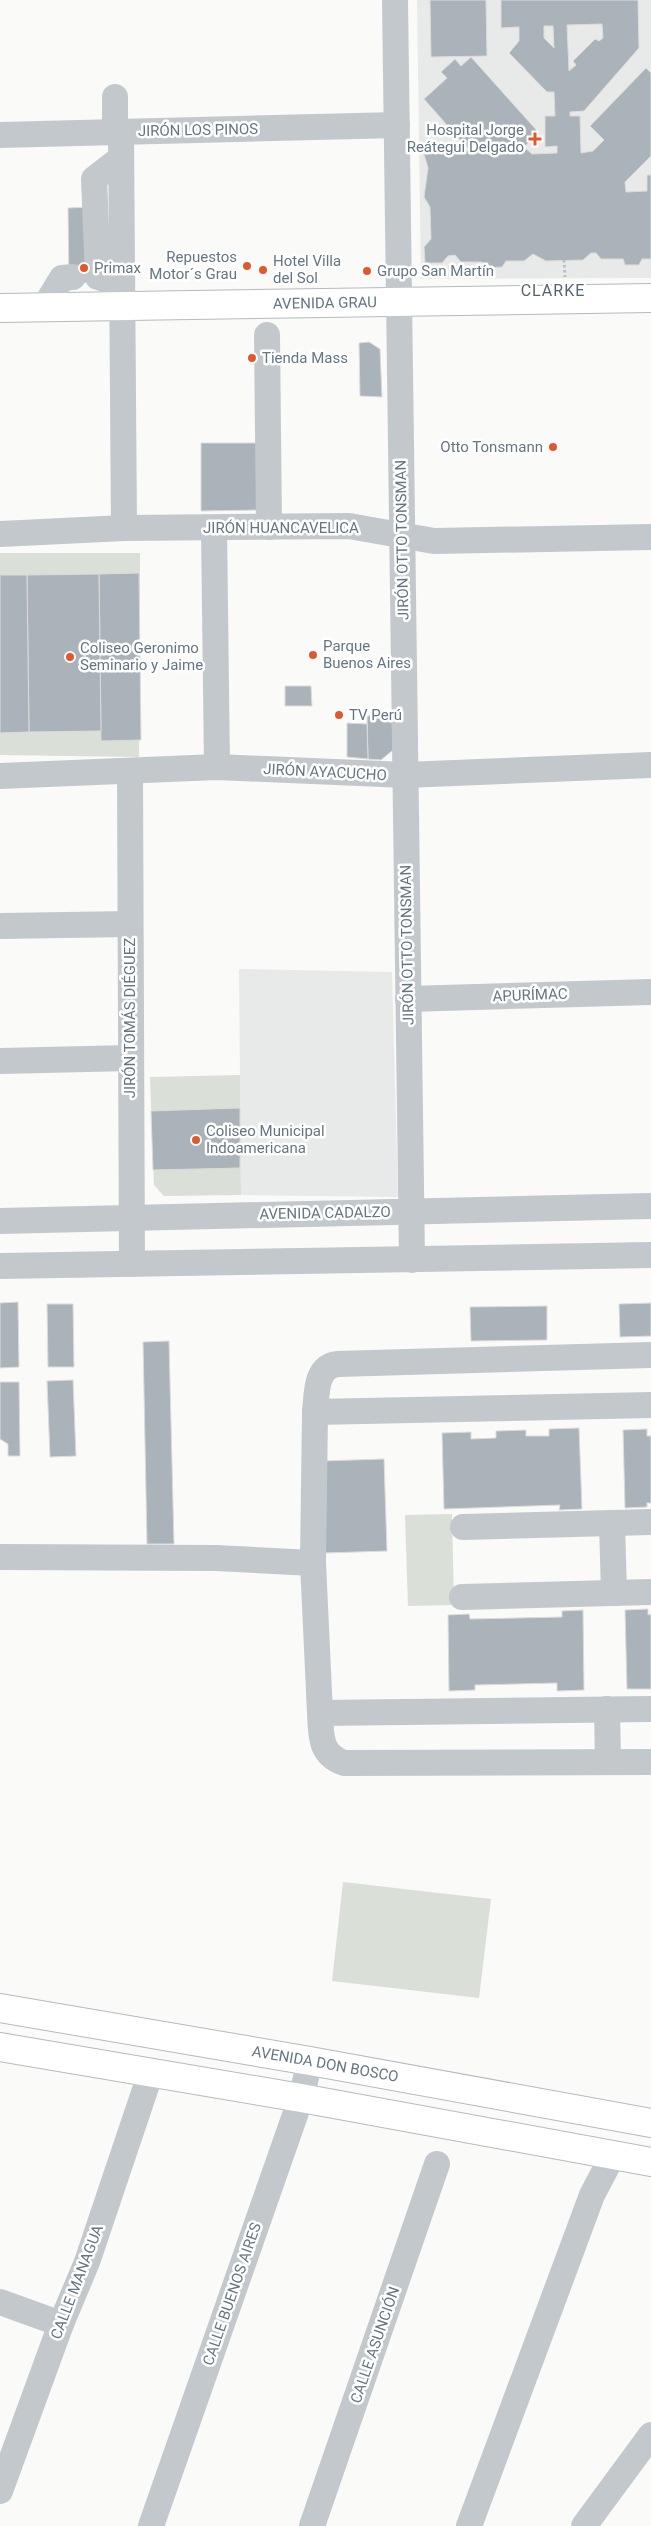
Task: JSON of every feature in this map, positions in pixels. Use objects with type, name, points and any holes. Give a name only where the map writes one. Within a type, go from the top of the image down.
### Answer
[{"type":"main road","name":"AVENIDA GRAU","points":[[0,308],[118,299],[399,302],[651,298]]},
{"type":"main road","name":"AVENIDA DON BOSCO","points":[[0,2008],[310,2061],[651,2123]]},
{"type":"main road","points":[[0,2047],[301,2098],[651,2162]]},
{"type":"street","name":"JIRÓN OTTO TONSMAN","points":[[395,0],[412,1260]]},
{"type":"street","points":[[115,97],[121,158],[118,299],[124,528]]},
{"type":"street","name":"JIRÓN LOS PINOS","points":[[0,135],[397,125]]},
{"type":"street","points":[[89,277],[94,179],[121,158]]},
{"type":"street","points":[[45,306],[62,278],[89,277],[118,299]]},
{"type":"street","points":[[267,335],[269,527]]},
{"type":"street","name":"JIRÓN HUANCAVELICA","points":[[0,534],[124,528],[349,526],[434,541],[651,537]]},
{"type":"street","points":[[214,528],[217,767]]},
{"type":"street","name":"JIRÓN AYACUCHO","points":[[0,776],[217,767],[405,775],[651,765]]},
{"type":"street","name":"JIRÓN TOMÁS DIÉGUEZ","points":[[130,772],[130,1217],[132,1264]]},
{"type":"street","points":[[0,926],[130,924]]},
{"type":"street","name":"APURÍMAC","points":[[408,999],[651,992]]},
{"type":"street","points":[[0,1061],[131,1058]]},
{"type":"street","name":"AVENIDA CADALZO","points":[[0,1222],[130,1217],[651,1206]]},
{"type":"street","points":[[0,1266],[651,1255]]},
{"type":"street","points":[[651,1355],[331,1364],[320,1375],[315,1412],[313,1563],[321,1738],[326,1752],[335,1760],[344,1763],[651,1762]]},
{"type":"street","points":[[315,1412],[651,1405]]},
{"type":"street","points":[[463,1527],[651,1522]]},
{"type":"street","points":[[612,1523],[614,1593]]},
{"type":"street","points":[[0,1557],[216,1558],[313,1563]]},
{"type":"street","points":[[462,1597],[651,1592]]},
{"type":"street","points":[[607,1709],[608,1762]]},
{"type":"street","points":[[320,1713],[651,1709]]},
{"type":"street","name":"CALLE BUENOS AIRES","points":[[151,2526],[301,2098],[310,2061]]},
{"type":"street","name":"CALLE MANAGUA","points":[[0,2491],[5,2458],[87,2262],[151,2072]]},
{"type":"street","points":[[469,2526],[592,2195],[613,2155]]},
{"type":"street","name":"CALLE ASUNCIÓN","points":[[312,2526],[438,2164]]},
{"type":"street","points":[[0,2302],[61,2324]]},
{"type":"street","points":[[584,2526],[643,2461],[651,2435]]},
{"type":"path","points":[[564,260],[565,275]]},
{"type":"shaded area","name":"Hospital Jorge Reátegui Delgado","points":[[417,0],[651,0],[651,278],[421,279]]},
{"type":"shaded area","name":"Coliseo Geronimo Seminario y Jaime","points":[[0,553],[140,553],[139,757],[0,755]]},
{"type":"shaded area","points":[[239,969],[392,972],[398,1197],[241,1195]]},
{"type":"shaded area","name":"Coliseo Municipal Indoamericana","points":[[240,1075],[241,1195],[164,1196],[154,1185],[150,1077]]},
{"type":"shaded area","points":[[452,1514],[454,1605],[408,1606],[405,1515]]},
{"type":"shaded area","points":[[343,1882],[491,1899],[479,1998],[332,1981]]},
{"type":"building","points":[[430,0],[486,0],[487,56],[431,57]]},
{"type":"building","name":"Hospital Jorge Reátegui Delgado","points":[[501,0],[638,0],[639,48],[584,111],[570,112],[570,116],[580,116],[581,153],[593,151],[604,140],[590,126],[646,68],[651,73],[651,156],[625,182],[626,192],[647,191],[647,175],[651,175],[651,259],[642,259],[639,265],[625,265],[623,259],[601,259],[596,253],[591,253],[583,260],[546,261],[533,254],[524,261],[506,261],[502,267],[487,268],[482,262],[461,262],[455,255],[448,256],[442,263],[425,263],[424,247],[431,239],[430,207],[424,197],[428,168],[423,151],[469,150],[424,99],[447,78],[441,72],[455,59],[461,66],[471,57],[539,133],[524,147],[532,154],[557,153],[557,146],[545,147],[545,116],[555,116],[554,92],[547,92],[509,53],[519,41],[519,27],[501,28]],"holes":[[[602,24],[603,38],[599,41],[595,39],[573,61],[576,65],[569,71],[567,25]],[[544,26],[553,26],[554,48],[544,38]]]},
{"type":"building","points":[[89,207],[91,282],[69,283],[68,208]]},
{"type":"building","points":[[369,342],[380,349],[382,397],[360,396],[359,343]]},
{"type":"building","points":[[201,443],[261,443],[261,510],[201,511]]},
{"type":"building","points":[[139,573],[141,740],[101,741],[99,574]]},
{"type":"building","points":[[99,574],[101,731],[29,732],[27,575]]},
{"type":"building","points":[[0,575],[27,575],[29,732],[0,733]]},
{"type":"building","points":[[285,686],[311,686],[312,706],[285,706]]},
{"type":"building","points":[[392,715],[393,750],[381,760],[368,759],[367,716]]},
{"type":"building","points":[[347,723],[367,724],[368,759],[347,757]]},
{"type":"building","points":[[240,1108],[240,1168],[153,1170],[151,1111]]},
{"type":"building","points":[[18,1302],[19,1367],[0,1368],[0,1303]]},
{"type":"building","points":[[651,1303],[651,1336],[620,1337],[619,1304]]},
{"type":"building","points":[[47,1304],[73,1304],[74,1367],[48,1367]]},
{"type":"building","points":[[547,1306],[547,1340],[471,1341],[470,1307]]},
{"type":"building","points":[[169,1341],[174,1544],[147,1544],[143,1342]]},
{"type":"building","points":[[73,1380],[76,1456],[50,1457],[47,1381]]},
{"type":"building","points":[[0,1382],[19,1382],[20,1456],[8,1456],[8,1444],[0,1439]]},
{"type":"building","points":[[579,1428],[582,1509],[559,1510],[560,1505],[444,1509],[442,1433],[471,1432],[471,1439],[496,1438],[496,1431],[526,1430],[526,1436],[549,1436],[549,1429]]},
{"type":"building","points":[[647,1429],[647,1436],[651,1436],[651,1503],[647,1503],[647,1507],[625,1508],[623,1430]]},
{"type":"building","points":[[384,1459],[387,1551],[324,1553],[322,1461]]},
{"type":"building","points":[[648,1609],[648,1615],[651,1614],[651,1689],[627,1689],[625,1610]]},
{"type":"building","points":[[583,1610],[584,1690],[557,1691],[557,1683],[475,1685],[475,1690],[449,1691],[448,1615],[469,1614],[470,1619],[562,1617],[562,1611]]},
{"type":"place","name":"Hospital Jorge Reátegui Delgado","points":[[535,139]]},
{"type":"place","name":"Repuestos Motor´s Grau","points":[[247,266]]},
{"type":"place","name":"Primax","points":[[84,268]]},
{"type":"place","name":"Hotel Villa del Sol","points":[[263,270]]},
{"type":"place","name":"Grupo San Martín","points":[[367,271]]},
{"type":"place","name":"Tienda Mass","points":[[252,358]]},
{"type":"place","name":"Otto Tonsmann","points":[[553,447]]},
{"type":"place","name":"Parque Buenos Aires","points":[[313,655]]},
{"type":"place","name":"Coliseo Geronimo Seminario y Jaime","points":[[70,657]]},
{"type":"place","name":"TV Perú","points":[[339,715]]},
{"type":"place","name":"Coliseo Municipal Indoamericana","points":[[196,1140]]},
{"type":"district","name":"CLARKE","points":[[553,290]]}]
